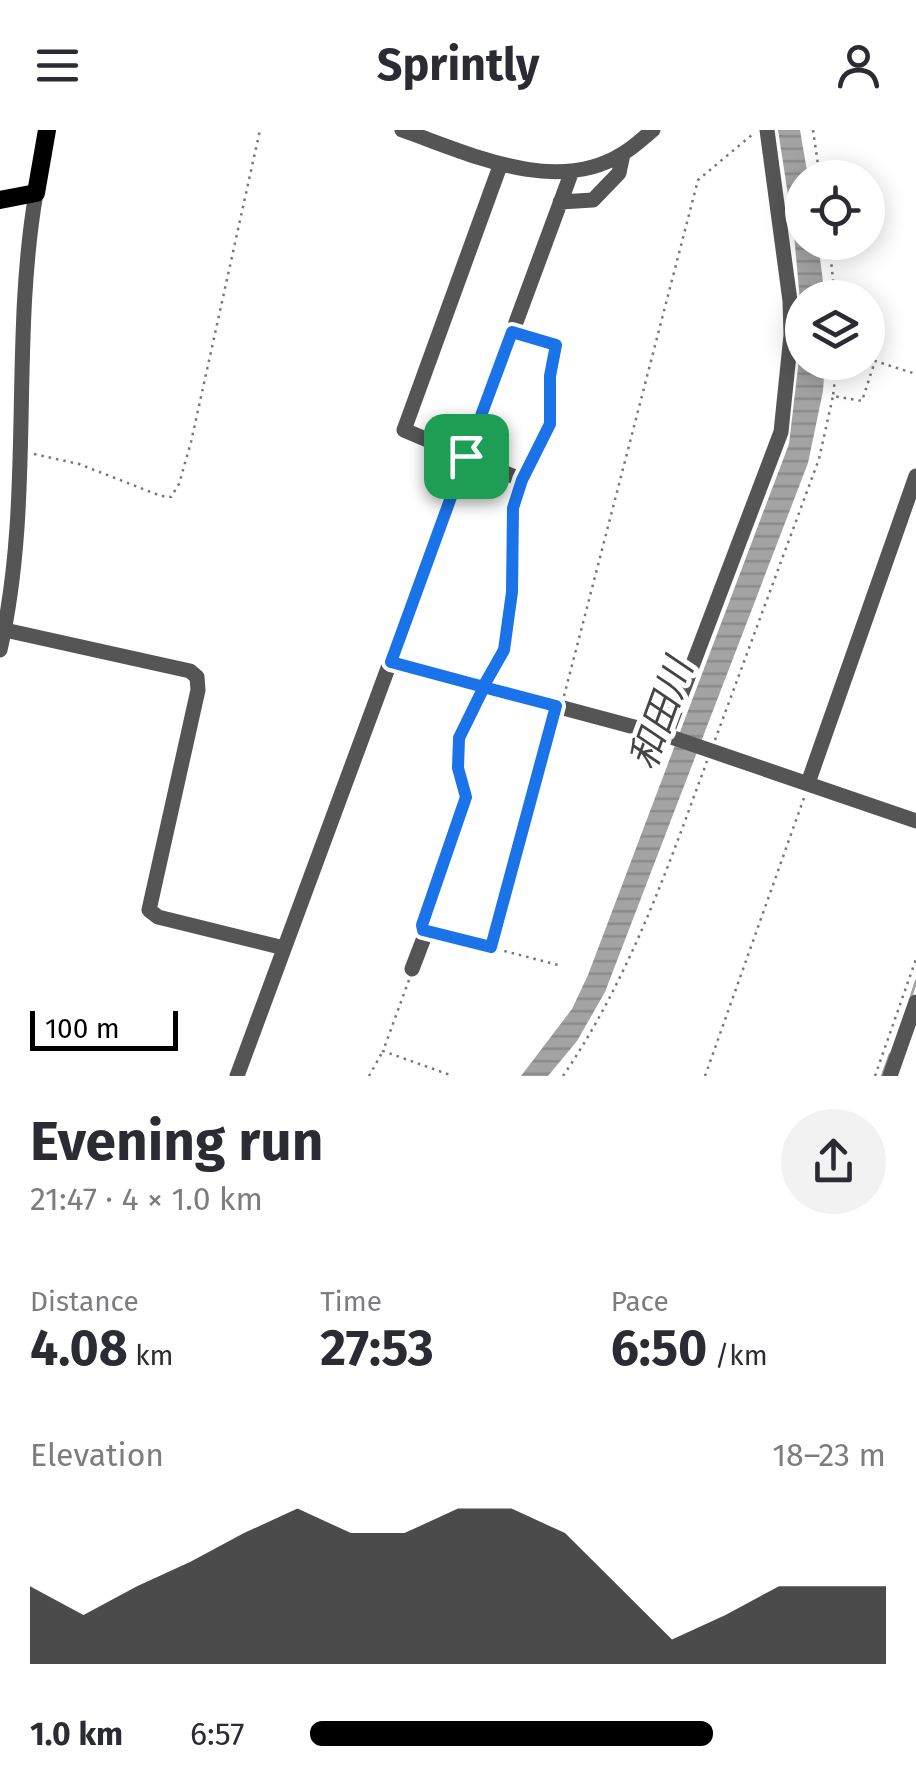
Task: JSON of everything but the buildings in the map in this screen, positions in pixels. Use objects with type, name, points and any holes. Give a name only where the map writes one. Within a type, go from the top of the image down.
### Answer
[{"type":"main road","points":[[0,200],[36,193],[47,130]]},
{"type":"street","points":[[402,130],[485,159],[532,170],[572,171],[623,154],[654,130]]},
{"type":"street","points":[[667,736],[781,432],[791,335],[790,301],[760,132]]},
{"type":"street","points":[[560,202],[593,200],[618,173],[623,154]]},
{"type":"street","points":[[500,166],[404,430],[522,480]]},
{"type":"street","points":[[237,1076],[572,171]]},
{"type":"street","points":[[0,650],[15,548],[27,246],[36,193]]},
{"type":"street","points":[[412,969],[466,797],[458,768],[459,738],[504,650],[512,592],[513,508],[522,480],[550,424],[550,376],[556,345],[512,332]]},
{"type":"street","points":[[809,783],[916,476]]},
{"type":"street","points":[[5,630],[190,671],[197,677],[198,690],[149,910],[158,917],[284,948]]},
{"type":"street","points":[[391,662],[667,736],[916,821]]},
{"type":"street","points":[[890,1076],[916,1002]]},
{"type":"path","points":[[18,451],[80,464],[161,496],[171,496],[183,474],[196,423],[260,130]]},
{"type":"path","points":[[813,130],[817,160]]},
{"type":"path","points":[[491,947],[698,180],[760,132]]},
{"type":"path","points":[[885,364],[916,374]]},
{"type":"path","points":[[835,380],[833,396],[862,401],[869,380]]},
{"type":"path","points":[[705,1076],[809,783]]},
{"type":"path","points":[[423,930],[562,966]]},
{"type":"path","points":[[875,1076],[916,959]]},
{"type":"path","points":[[369,1076],[383,1051],[412,969]]},
{"type":"path","points":[[383,1051],[453,1076]]},
{"type":"shaded area","points":[[778,130],[800,130],[805,160],[785,160],[785,176]]},
{"type":"shaded area","points":[[796,260],[820,260],[823,280],[798,280]]},
{"type":"shaded area","points":[[797,380],[824,380],[808,463],[605,992],[577,1041],[548,1076],[521,1076],[572,1009],[588,975],[789,444]]},
{"type":"waterway","points":[[910,1000],[916,981]]},
{"type":"waterway","points":[[882,1076],[890,1054]]},
{"type":"route","points":[[466,456],[391,662],[484,687],[459,738],[456,753],[466,797],[422,925],[423,930],[491,947],[556,706],[483,687],[487,682],[498,664],[504,650],[512,592],[513,508],[522,480],[550,424],[550,376],[556,345],[512,332],[466,456]]},
{"type":"water label","name":"和田川","points":[[661,714]]}]
